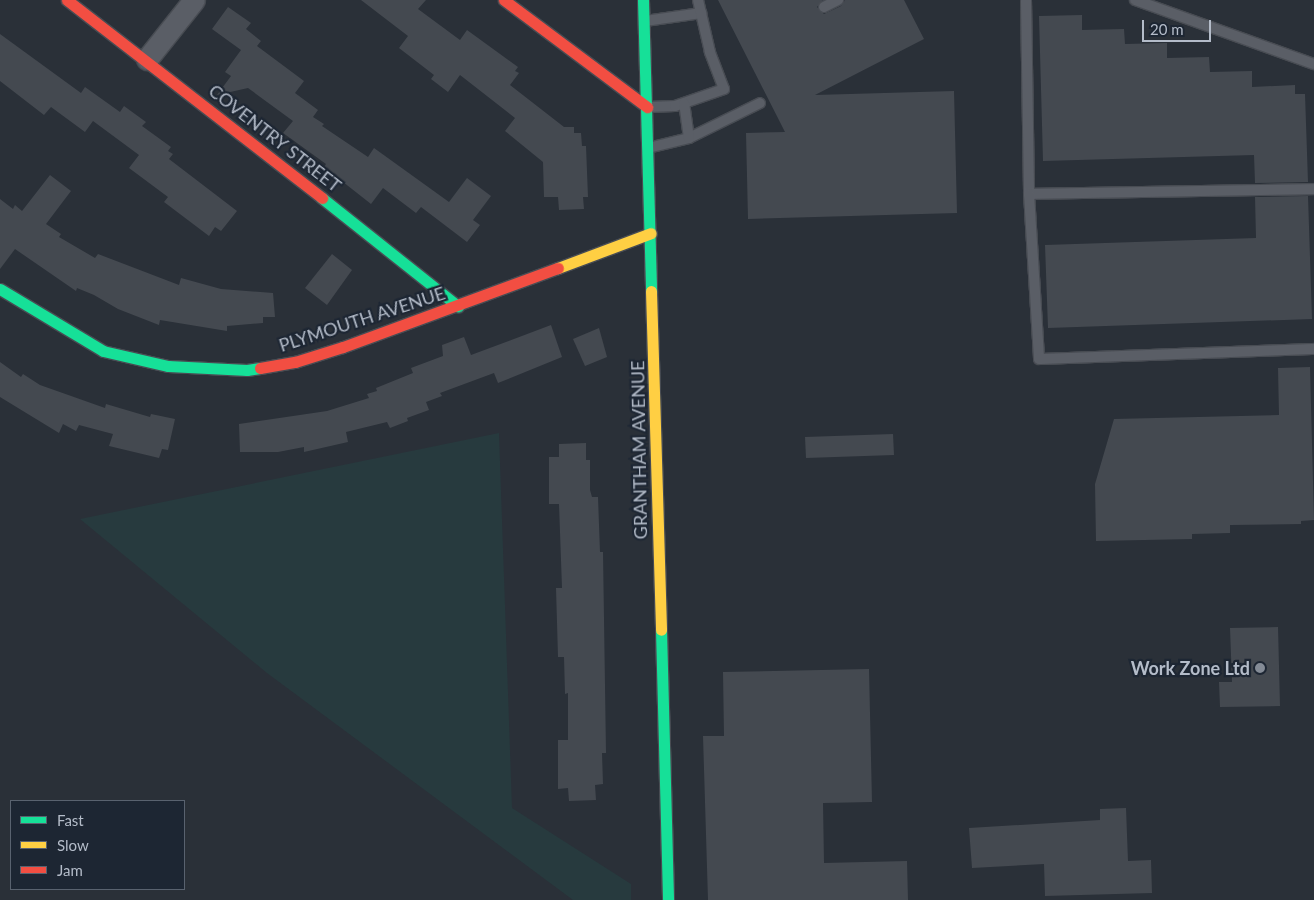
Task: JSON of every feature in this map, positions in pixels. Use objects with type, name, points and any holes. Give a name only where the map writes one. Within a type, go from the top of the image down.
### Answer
[{"type":"street","name":"COVENTRY STREET","points":[[67,0],[147,59],[458,306]]},
{"type":"street","points":[[147,59],[194,0]]},
{"type":"street","points":[[504,0],[647,107]]},
{"type":"street","name":"GRANTHAM AVENUE","points":[[643,0],[651,233],[668,900]]},
{"type":"street","name":"PLYMOUTH AVENUE","points":[[0,289],[103,351],[168,366],[247,370],[303,359],[458,306],[651,233]]},
{"type":"lane","points":[[647,107],[684,103],[724,89],[710,52],[698,0]]},
{"type":"lane","points":[[824,7],[838,0]]},
{"type":"lane","points":[[1026,0],[1029,194],[1039,359],[1314,349]]},
{"type":"lane","points":[[1136,0],[1314,64]]},
{"type":"lane","points":[[645,21],[701,13]]},
{"type":"lane","points":[[684,103],[689,138]]},
{"type":"lane","points":[[648,148],[689,138],[760,103]]},
{"type":"lane","points":[[1029,194],[1314,189]]},
{"type":"green space","points":[[499,433],[512,808],[631,884],[631,900],[573,900],[267,673],[80,519]]},
{"type":"building","points":[[361,0],[426,0],[418,9],[460,40],[467,30],[518,67],[515,71],[519,73],[510,85],[564,127],[574,127],[574,133],[581,133],[582,146],[586,146],[588,197],[583,197],[584,209],[559,210],[558,197],[544,197],[543,162],[505,131],[515,118],[460,75],[448,92],[431,79],[434,75],[399,48],[408,36]]},
{"type":"building","points":[[718,0],[823,0],[817,7],[824,14],[841,6],[845,0],[904,0],[924,39],[815,95],[954,91],[957,213],[748,219],[746,133],[785,132]]},
{"type":"building","points":[[228,7],[251,23],[246,29],[261,41],[257,46],[304,81],[295,93],[318,110],[313,117],[324,124],[322,126],[368,157],[374,148],[449,202],[467,178],[491,196],[473,220],[480,225],[467,242],[421,207],[416,213],[383,188],[371,204],[324,167],[326,164],[283,133],[293,121],[248,88],[217,95],[231,76],[225,72],[241,50],[212,29]]},
{"type":"building","points":[[1082,15],[1082,30],[1124,29],[1125,44],[1167,43],[1167,58],[1209,57],[1210,72],[1252,71],[1252,87],[1295,85],[1295,94],[1305,94],[1308,182],[1255,183],[1254,155],[1043,161],[1039,16]]},
{"type":"building","points":[[0,34],[81,93],[85,87],[120,112],[124,106],[146,122],[142,126],[171,147],[168,151],[173,154],[169,159],[237,211],[221,231],[215,227],[209,236],[164,202],[168,197],[129,168],[139,155],[93,121],[85,132],[51,107],[44,115],[0,81]]},
{"type":"building","points":[[50,175],[71,191],[46,224],[61,234],[59,237],[95,258],[98,254],[179,285],[181,278],[221,289],[273,293],[275,317],[263,317],[263,323],[227,326],[227,331],[160,320],[159,325],[118,309],[94,295],[77,288],[76,291],[15,249],[0,269],[0,199],[13,209],[15,205],[22,211]]},
{"type":"building","points":[[1308,196],[1312,319],[1048,328],[1045,245],[1256,238],[1255,197]]},
{"type":"building","points":[[332,254],[352,270],[327,305],[305,288]]},
{"type":"building","points":[[551,325],[562,357],[498,383],[494,373],[440,393],[442,396],[426,402],[429,410],[407,418],[408,421],[390,428],[387,422],[346,432],[348,442],[304,452],[304,447],[278,452],[240,452],[239,424],[327,411],[369,398],[367,394],[377,391],[376,388],[413,373],[411,368],[443,356],[442,345],[464,337],[471,355]]},
{"type":"building","points":[[599,328],[607,357],[585,366],[573,339]]},
{"type":"building","points":[[0,362],[21,377],[23,374],[40,385],[105,408],[106,404],[150,417],[151,414],[175,419],[168,450],[162,449],[159,458],[109,446],[113,434],[79,425],[76,431],[63,424],[59,433],[0,397]]},
{"type":"building","points":[[1310,367],[1314,520],[1301,521],[1301,524],[1230,525],[1230,533],[1192,534],[1192,539],[1096,541],[1095,484],[1114,419],[1279,415],[1278,368]]},
{"type":"building","points":[[893,434],[894,455],[806,458],[805,437]]},
{"type":"building","points":[[586,443],[586,460],[590,460],[590,490],[592,497],[598,497],[600,552],[603,552],[606,753],[602,753],[603,784],[595,785],[596,800],[569,801],[568,788],[558,789],[558,740],[568,740],[568,693],[565,694],[564,657],[558,657],[556,588],[562,588],[559,504],[549,504],[549,457],[559,457],[559,444]]},
{"type":"building","points":[[1278,627],[1280,706],[1220,707],[1219,682],[1232,682],[1230,628]]},
{"type":"building","points":[[869,669],[872,802],[823,803],[824,863],[907,861],[908,900],[708,900],[703,736],[724,736],[723,672]]},
{"type":"building","points":[[1126,808],[1128,861],[1151,860],[1152,893],[1045,896],[1044,864],[972,868],[969,828],[1100,820],[1100,809]]},
{"type":"traffic: fast","points":[[643,0],[651,291]]},
{"type":"traffic: fast","points":[[322,198],[458,306]]},
{"type":"traffic: fast","points":[[0,289],[103,351],[168,366],[247,370],[260,368]]},
{"type":"traffic: fast","points":[[661,630],[668,900]]},
{"type":"traffic: slow","points":[[558,268],[651,233]]},
{"type":"traffic: slow","points":[[651,291],[661,630]]},
{"type":"traffic: jam","points":[[67,0],[322,198]]},
{"type":"traffic: jam","points":[[504,0],[647,107]]},
{"type":"traffic: jam","points":[[260,368],[295,362],[343,347],[558,268]]},
{"type":"place","name":"Work Zone Ltd","points":[[1260,668]]}]
